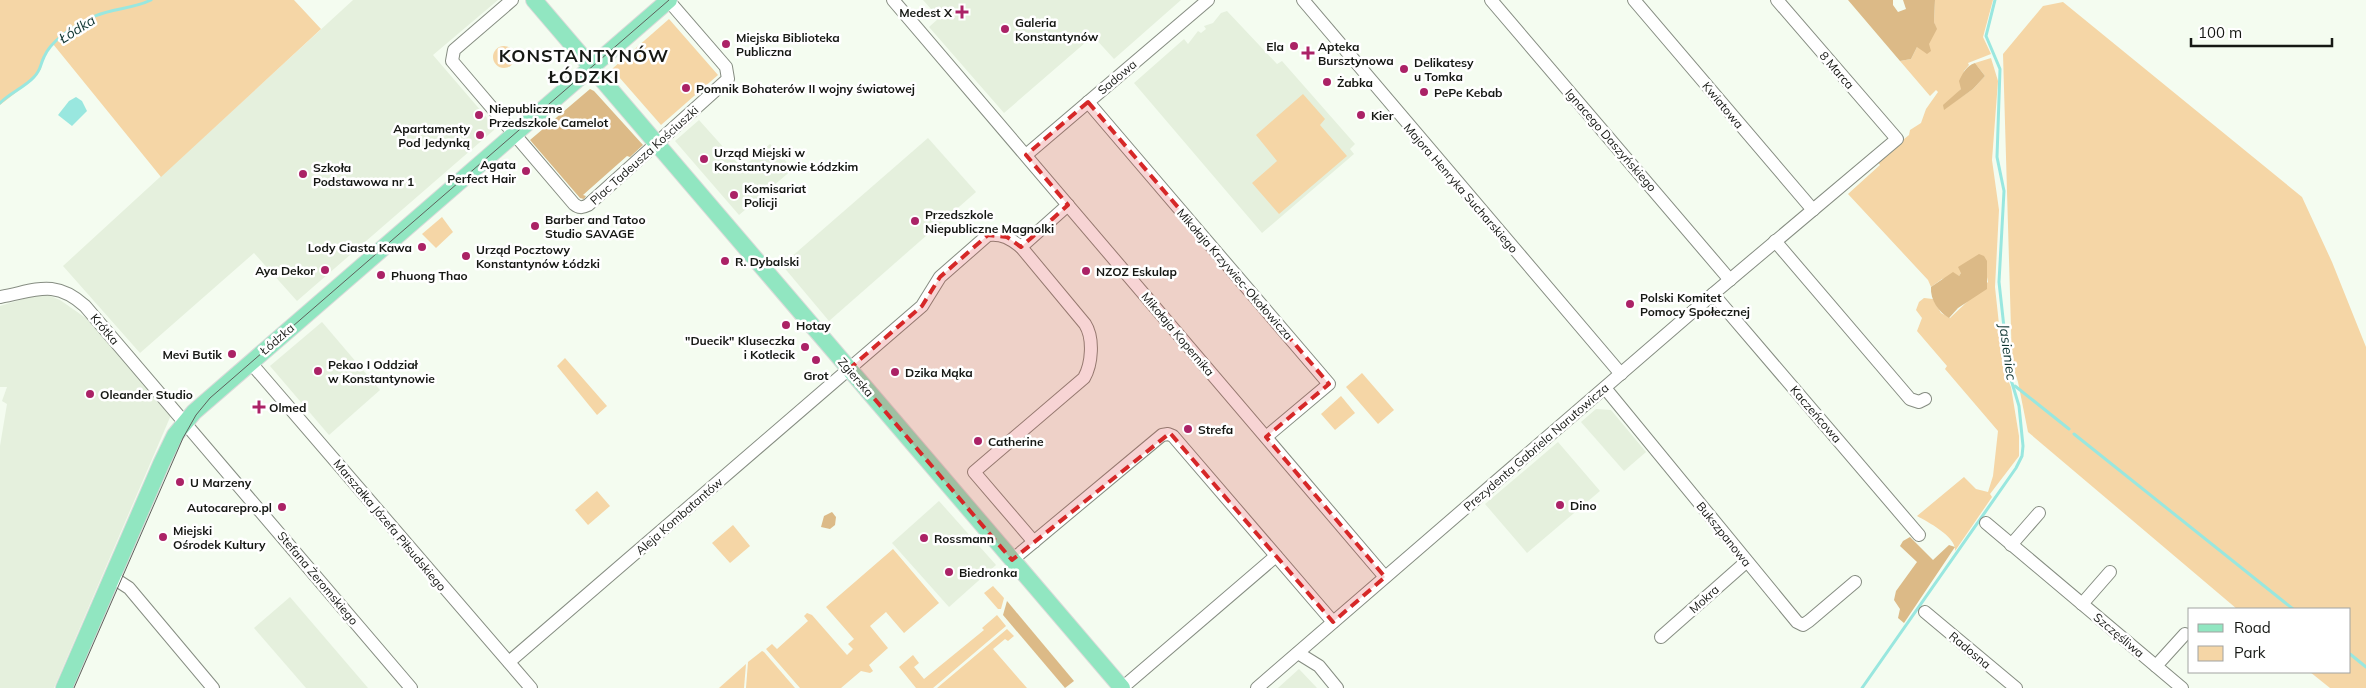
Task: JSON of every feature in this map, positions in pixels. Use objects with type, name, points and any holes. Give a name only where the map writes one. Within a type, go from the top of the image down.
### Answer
[{"type":"main road","name":"Zgierska","points":[[534,0],[1122,688]]},
{"type":"main road","name":"Łódzka","points":[[64,688],[161,464],[175,435],[185,422],[250,362],[668,0]]},
{"type":"street","name":"Plac Tadeusza Kościuszki","points":[[512,0],[454,50],[452,55],[455,66],[578,207],[588,205],[728,80],[726,67],[668,0]]},
{"type":"street","name":"Mikołaja Kopernika","points":[[893,0],[1385,576]]},
{"type":"street","name":"Sadowa","points":[[1026,155],[1208,0]]},
{"type":"street","name":"Majora Henryka Sucharskiego","points":[[1303,0],[1621,374]]},
{"type":"street","name":"Ignacego Daszyńskiego","points":[[1491,0],[1730,280]]},
{"type":"street","name":"Kwiatowa","points":[[1634,0],[1813,210]]},
{"type":"street","name":"8 Marca","points":[[1777,0],[1897,139]]},
{"type":"street","name":"Mikołaja Krzywiec-Okołowicza","points":[[1088,102],[1329,384],[1266,437]]},
{"type":"street","name":"Prezydenta Gabriela Narutowicza","points":[[1257,688],[1713,294],[1897,139]]},
{"type":"street","points":[[1034,542],[974,472],[1084,378],[1090,356],[1090,335],[1085,324],[1021,247],[1068,205]]},
{"type":"street","name":"Aleja Kombatantów","points":[[509,662],[922,306],[940,277],[988,235],[994,234],[1007,237],[1021,247]]},
{"type":"street","points":[[1776,241],[1910,399],[1918,402],[1925,399]]},
{"type":"street","name":"Krótka","points":[[0,297],[44,287],[60,290],[73,296],[85,306],[185,422]]},
{"type":"street","name":"Kaczeńcowa","points":[[1713,294],[1918,535]]},
{"type":"street","name":"Marszałka Józefa Piłsudskiego","points":[[250,362],[531,688]]},
{"type":"street","name":"Bukszpanowa","points":[[1604,388],[1797,622],[1803,625],[1854,582]]},
{"type":"street","name":"Stefana Żeromskiego","points":[[185,422],[411,688]]},
{"type":"street","points":[[1012,560],[1162,435],[1168,434],[1173,436],[1333,622]]},
{"type":"street","points":[[2011,544],[2039,513]]},
{"type":"street","name":"Szczęśliwa","points":[[1986,524],[2182,688]]},
{"type":"street","points":[[1122,688],[1276,556]]},
{"type":"street","name":"Mokra","points":[[1661,637],[1746,562]]},
{"type":"street","name":"Szczęśliwa","points":[[2082,604],[2110,572]]},
{"type":"street","points":[[112,577],[129,588],[213,688]]},
{"type":"street","name":"Radosna","points":[[1925,612],[2016,688]]},
{"type":"street","name":"Szczęśliwa","points":[[2156,666],[2184,634]]},
{"type":"street","points":[[1298,653],[1319,666],[1337,688]]},
{"type":"highlighted area","points":[[1088,102],[1329,384],[1266,437],[1385,577],[1333,622],[1170,433],[1012,560],[849,369],[922,306],[940,277],[988,235],[1007,237],[1021,247],[1068,205],[1026,155]]},
{"type":"shaded area","name":"Szkoła Podstawowa nr 1","points":[[353,0],[498,0],[433,55],[494,126],[494,130],[297,301],[254,253],[140,353],[63,266]]},
{"type":"shaded area","name":"Galeria Konstantynów","points":[[923,0],[1181,0],[1114,59],[1093,36],[1004,113],[929,27],[939,18]]},
{"type":"shaded area","points":[[1848,0],[1893,0],[1893,5],[1898,12],[1906,9],[1903,0],[1935,0],[1934,22],[1937,29],[1929,44],[1931,51],[1927,54],[1917,47],[1911,59],[1900,61]]},
{"type":"shaded area","points":[[1227,11],[1277,64],[1282,61],[1355,144],[1350,149],[1354,154],[1262,233],[1134,83],[1184,39],[1188,44],[1198,31],[1201,33],[1206,29],[1204,26],[1213,23],[1221,13]]},
{"type":"shaded area","points":[[1975,63],[1985,76],[1973,89],[1944,110],[1943,105],[1961,89],[1959,81],[1963,73],[1969,66]]},
{"type":"shaded area","points":[[590,89],[594,91],[643,145],[630,157],[627,156],[583,195],[586,196],[584,199],[580,198],[530,140]]},
{"type":"shaded area","points":[[699,120],[742,168],[770,144],[793,169],[739,215],[675,141]]},
{"type":"shaded area","points":[[928,138],[976,192],[829,321],[782,265]]},
{"type":"shaded area","points":[[1979,254],[1984,256],[1987,261],[1987,289],[1958,308],[1949,318],[1936,305],[1931,287],[1953,272],[1959,276],[1961,273],[1958,267]]},
{"type":"shaded area","points":[[43,293],[60,300],[90,321],[171,415],[54,688],[0,688],[0,446],[7,404],[2,401],[7,387],[0,387],[0,306]]},
{"type":"shaded area","points":[[322,322],[380,390],[329,435],[270,366]]},
{"type":"shaded area","points":[[1596,409],[1611,410],[1646,452],[1624,471],[1581,422]]},
{"type":"shaded area","points":[[1558,442],[1600,491],[1527,553],[1485,504]]},
{"type":"shaded area","points":[[939,501],[996,565],[949,607],[892,543]]},
{"type":"shaded area","points":[[832,512],[836,517],[835,525],[830,529],[821,527],[824,516]]},
{"type":"shaded area","points":[[1910,537],[1933,560],[1949,545],[1955,547],[1904,623],[1898,618],[1900,609],[1894,600],[1896,591],[1917,562],[1900,546],[1903,541]]},
{"type":"shaded area","points":[[290,597],[368,688],[306,688],[254,628]]},
{"type":"shaded area","points":[[1007,601],[1074,681],[1065,688],[1003,615]]},
{"type":"shaded area","points":[[1299,669],[1317,688],[1278,688]]},
{"type":"green space","points":[[0,0],[294,0],[321,29],[161,177],[53,44],[43,57],[41,69],[32,80],[0,105]]},
{"type":"green space","points":[[1935,0],[1993,0],[1983,37],[1991,54],[1968,63],[1969,65],[1964,71],[1961,89],[1944,109],[1973,89],[1985,76],[1975,63],[1991,58],[1998,81],[1992,160],[1999,210],[1995,287],[2004,371],[2011,387],[2019,436],[2019,456],[1990,494],[1992,497],[1955,551],[1947,535],[1917,516],[1964,477],[1976,489],[1988,492],[1993,476],[1998,431],[1945,369],[1947,366],[1917,331],[1922,318],[1916,310],[1919,302],[1924,298],[1933,299],[1941,313],[1950,318],[1988,282],[1986,272],[1961,273],[1959,276],[1942,279],[1931,287],[1928,280],[1848,194],[1880,165],[1877,161],[1909,135],[1910,130],[1921,123],[1926,109],[1938,92],[1936,90],[1930,96],[1900,61],[1911,59],[1917,47],[1928,44],[1936,29],[1934,22]]},
{"type":"green space","points":[[2063,2],[2302,197],[2332,262],[2366,347],[2366,688],[2330,688],[2311,673],[2351,673],[2351,608],[2236,608],[2028,432],[2018,382],[2012,363],[2003,54],[2043,6]]},
{"type":"green space","points":[[669,19],[718,75],[661,125],[612,69]]},
{"type":"green space","points":[[500,46],[508,46],[515,53],[515,61],[508,68],[500,68],[493,61],[493,53]]},
{"type":"green space","points":[[1303,94],[1325,119],[1320,125],[1347,156],[1279,214],[1252,183],[1277,161],[1256,135]]},
{"type":"green space","points":[[442,217],[453,232],[436,248],[422,234]]},
{"type":"green space","points":[[565,358],[607,406],[597,415],[557,366]]},
{"type":"green space","points":[[1362,373],[1394,410],[1378,424],[1346,387]]},
{"type":"green space","points":[[1341,396],[1355,413],[1335,430],[1321,414]]},
{"type":"green space","points":[[597,491],[610,506],[588,525],[575,510]]},
{"type":"green space","points":[[733,525],[750,546],[730,563],[712,543]]},
{"type":"green space","points":[[893,549],[939,603],[904,633],[886,612],[870,626],[888,648],[869,665],[873,671],[870,673],[861,671],[841,688],[800,688],[766,649],[772,644],[777,649],[808,621],[804,616],[807,613],[812,615],[847,655],[853,649],[848,644],[854,639],[826,607]]},
{"type":"green space","points":[[993,586],[1004,598],[1001,609],[998,609],[984,593]]},
{"type":"green space","points":[[997,615],[1006,626],[933,688],[916,688],[899,667],[913,655],[919,663],[914,667],[924,679],[984,630],[982,628]]},
{"type":"green space","points":[[1007,629],[1014,636],[1008,641],[1005,639],[993,649],[1027,688],[937,688]]},
{"type":"green space","points":[[762,651],[795,688],[746,688],[748,662]]},
{"type":"green space","points":[[746,664],[744,688],[719,688]]},
{"type":"water","points":[[76,97],[82,101],[87,111],[72,126],[58,115],[69,101]]},
{"type":"waterway","name":"Łódka","points":[[0,103],[34,77],[48,50],[66,32],[102,13],[151,0]]},
{"type":"waterway","name":"Jasieniec","points":[[1862,688],[2016,468],[2022,456],[2023,446],[2019,406],[2009,373],[1999,282],[2004,191],[1997,157],[2000,69],[1986,36],[1995,0]]},
{"type":"waterway","points":[[2015,386],[2069,429]]},
{"type":"waterway","points":[[2074,434],[2292,608]]},
{"type":"waterway","points":[[2351,655],[2366,667]]},
{"type":"tram line","points":[[74,688],[183,438],[196,415],[210,398],[669,0]]},
{"type":"place","name":"Medest X","points":[[962,12]]},
{"type":"place","name":"Galeria Konstantynów","points":[[1005,29]]},
{"type":"place","name":"Miejska Biblioteka Publiczna","points":[[726,44]]},
{"type":"place","name":"Ela","points":[[1294,46]]},
{"type":"place","name":"Apteka Bursztynowa","points":[[1308,53]]},
{"type":"place","name":"Delikatesy u Tomka","points":[[1404,69]]},
{"type":"place","name":"Żabka","points":[[1327,82]]},
{"type":"place","name":"Pomnik Bohaterów II wojny światowej","points":[[686,88]]},
{"type":"place","name":"PePe Kebab","points":[[1424,92]]},
{"type":"place","name":"Niepubliczne Przedszkole Camelot","points":[[479,115]]},
{"type":"place","name":"Kier","points":[[1361,115]]},
{"type":"place","name":"Apartamenty Pod Jedynką","points":[[480,135]]},
{"type":"place","name":"Urząd Miejski w Konstantynowie Łódzkim","points":[[704,159]]},
{"type":"place","name":"Agata Perfect Hair","points":[[526,171]]},
{"type":"place","name":"Szkoła Podstawowa nr 1","points":[[303,174]]},
{"type":"place","name":"Komisariat Policji","points":[[734,195]]},
{"type":"place","name":"Przedszkole Niepubliczne Magnolki","points":[[915,221]]},
{"type":"place","name":"Barber and Tatoo Studio SAVAGE","points":[[535,226]]},
{"type":"place","name":"Lody Ciasta Kawa","points":[[422,247]]},
{"type":"place","name":"Urząd Pocztowy Konstantynów Łódzki","points":[[466,256]]},
{"type":"place","name":"R. Dybalski","points":[[725,261]]},
{"type":"place","name":"Aya Dekor","points":[[325,270]]},
{"type":"place","name":"NZOZ Eskulap","points":[[1086,271]]},
{"type":"place","name":"Phuong Thao","points":[[381,275]]},
{"type":"place","name":"Polski Komitet Pomocy Społecznej","points":[[1630,304]]},
{"type":"place","name":"Hotay","points":[[786,325]]},
{"type":"place","name":"\"Duecik\" Kluseczka i Kotlecik","points":[[805,347]]},
{"type":"place","name":"Mevi Butik","points":[[232,354]]},
{"type":"place","name":"Grot","points":[[816,360]]},
{"type":"place","name":"Pekao I Oddział w Konstantynowie","points":[[318,371]]},
{"type":"place","name":"Dzika Mąka","points":[[895,372]]},
{"type":"place","name":"Oleander Studio","points":[[90,394]]},
{"type":"place","name":"Olmed","points":[[259,407]]},
{"type":"place","name":"Strefa","points":[[1188,429]]},
{"type":"place","name":"Catherine","points":[[978,441]]},
{"type":"place","name":"U Marzeny","points":[[180,482]]},
{"type":"place","name":"Dino","points":[[1560,505]]},
{"type":"place","name":"Autocarepro.pl","points":[[282,507]]},
{"type":"place","name":"Miejski Ośrodek Kultury","points":[[163,537]]},
{"type":"place","name":"Rossmann","points":[[924,538]]},
{"type":"place","name":"Biedronka","points":[[949,572]]},
{"type":"district","name":"KONSTANTYNÓW ŁÓDZKI","points":[[584,65]]}]
